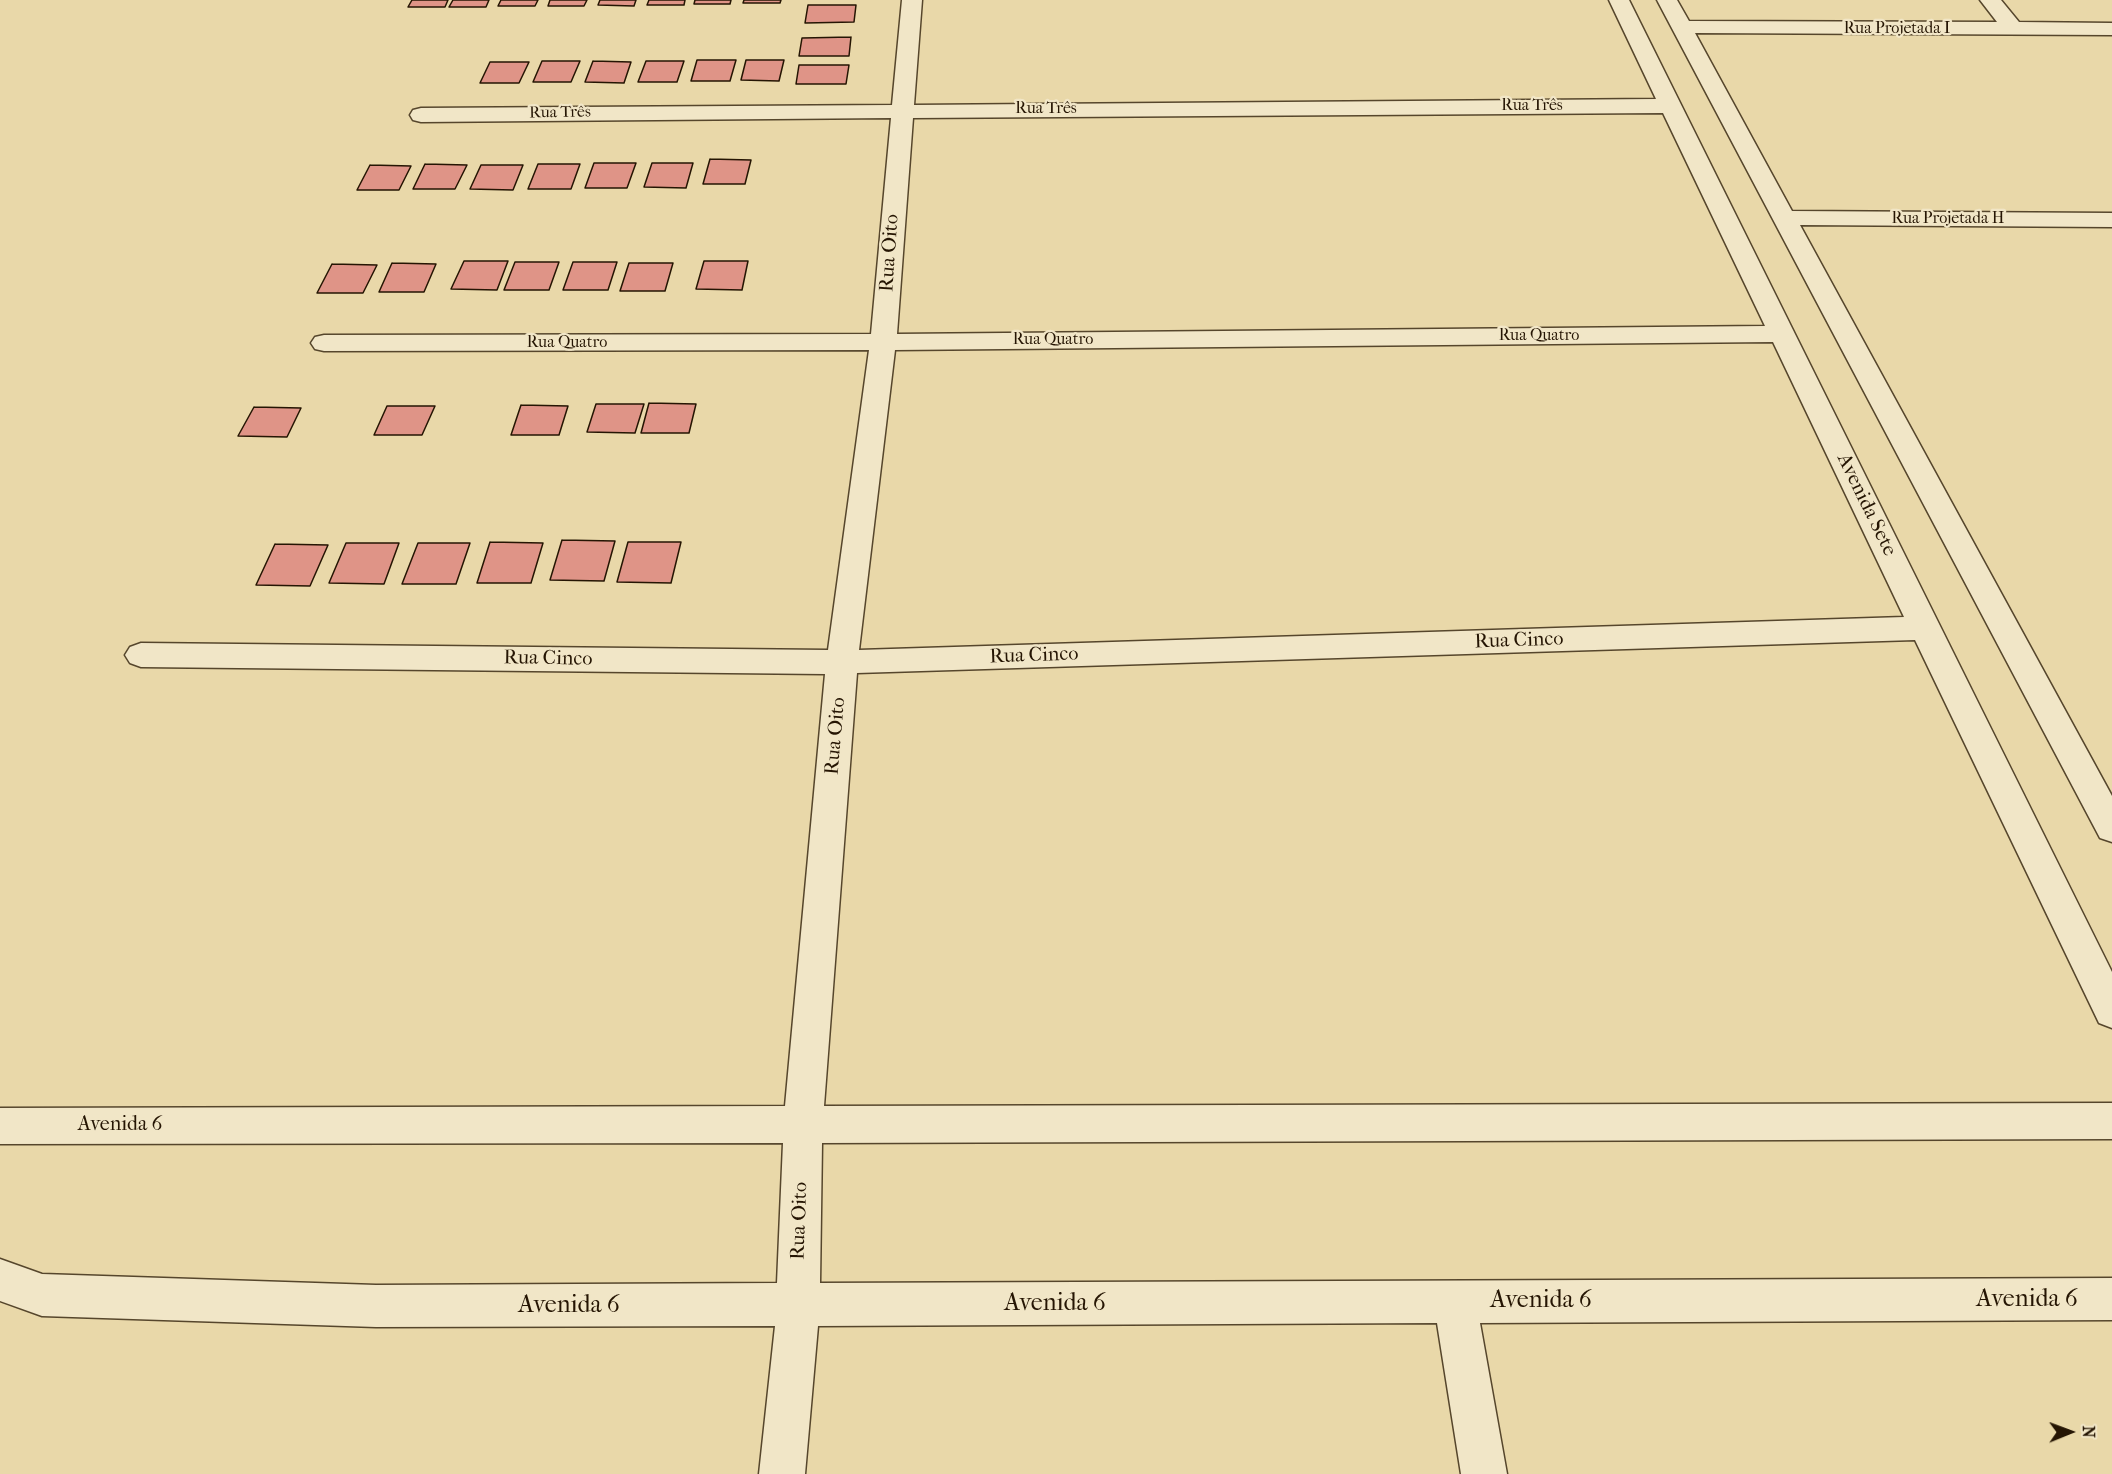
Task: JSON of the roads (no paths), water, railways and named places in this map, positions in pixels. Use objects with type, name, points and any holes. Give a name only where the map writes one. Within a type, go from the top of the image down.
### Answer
[{"type":"street","name":"Rua Oito","points":[[782,1474],[798,1305],[803,1123],[842,662],[883,342],[912,0]]},
{"type":"street","name":"Avenida Sete","points":[[1619,0],[2112,1011]]},
{"type":"street","points":[[1667,0],[2112,828]]},
{"type":"street","points":[[1990,0],[2013,29]]},
{"type":"street","name":"Rua Projetada I","points":[[1682,27],[2112,29]]},
{"type":"street","name":"Rua Três","points":[[421,115],[1670,106]]},
{"type":"street","name":"Rua Projetada H","points":[[1784,218],[2112,220]]},
{"type":"street","name":"Rua Quatro","points":[[324,343],[883,342],[1782,334]]},
{"type":"street","name":"Rua Cinco","points":[[141,655],[842,662],[1926,628]]},
{"type":"street","name":"Avenida 6","points":[[0,1126],[2112,1121]]},
{"type":"street","name":"Avenida 6","points":[[0,1280],[42,1296],[364,1306],[2112,1299]]},
{"type":"street","points":[[1455,1302],[1484,1474]]}]
